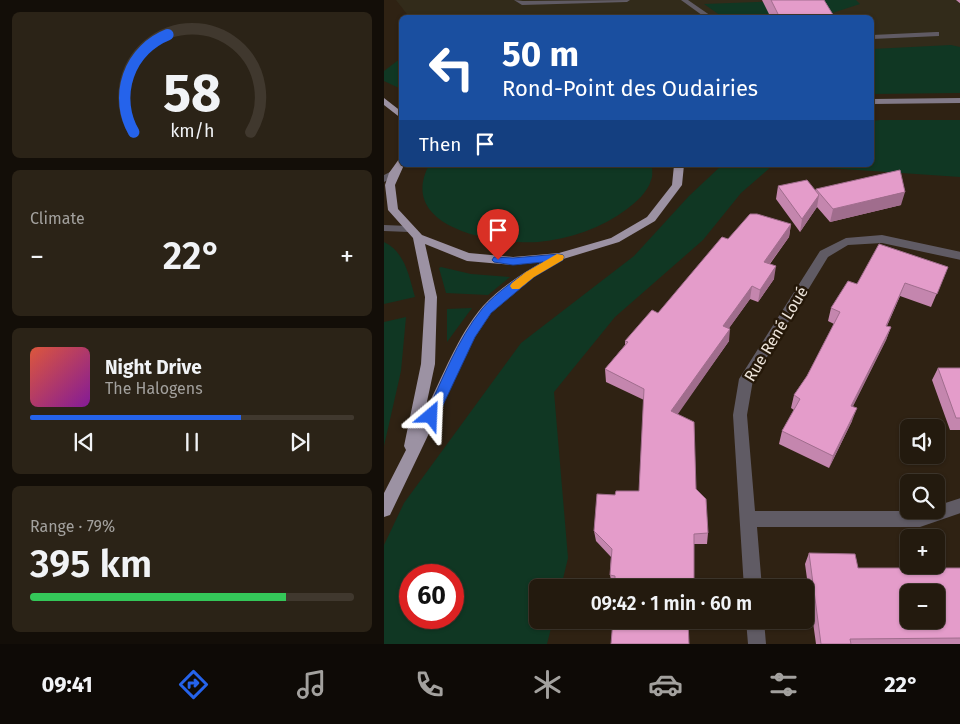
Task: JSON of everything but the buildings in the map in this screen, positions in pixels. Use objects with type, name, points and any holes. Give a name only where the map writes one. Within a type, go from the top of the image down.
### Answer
[{"type":"main road","points":[[384,100],[399,102]]},
{"type":"main road","points":[[384,100],[399,114]]},
{"type":"main road","points":[[874,102],[960,100]]},
{"type":"main road","points":[[399,166],[386,186],[393,210],[413,233],[467,257],[513,261],[559,257],[615,240],[651,219],[677,185],[682,167]]},
{"type":"main road","points":[[407,465],[428,364],[431,297],[413,233]]},
{"type":"main road","points":[[384,510],[470,335],[487,310],[530,274],[559,257]]},
{"type":"street","points":[[517,0],[522,3],[627,0]]},
{"type":"street","points":[[684,0],[706,15]]},
{"type":"street","points":[[874,37],[936,34]]},
{"type":"street","points":[[384,228],[413,233]]},
{"type":"street","name":"Rue René Loué","points":[[752,579],[740,415],[746,379],[824,254],[846,242],[882,239],[960,256]]},
{"type":"street","points":[[749,519],[920,519],[960,505]]},
{"type":"street","points":[[756,629],[757,644]]},
{"type":"shaded area","points":[[396,0],[960,0],[960,81],[874,81],[874,15],[408,15]]},
{"type":"green space","points":[[856,0],[860,4],[826,15],[771,11],[770,15],[720,15],[704,4]]},
{"type":"green space","points":[[951,45],[960,47],[960,93],[874,94],[874,49]]},
{"type":"green space","points":[[399,60],[399,88],[384,81],[384,71]]},
{"type":"green space","points":[[960,120],[960,177],[814,167],[874,167],[874,121]]},
{"type":"green space","points":[[428,167],[652,167],[652,178],[647,189],[634,203],[617,216],[585,232],[538,242],[499,240],[476,236],[455,228],[438,218],[426,204],[422,187]]},
{"type":"green space","points":[[720,167],[771,167],[741,193],[703,240],[615,317],[554,392],[568,558],[563,579],[529,579],[529,629],[551,629],[547,644],[384,644],[384,545],[404,503],[521,343],[634,256],[689,196]]},
{"type":"green space","points":[[384,242],[397,252],[405,265],[415,297],[384,304]]},
{"type":"green space","points":[[439,268],[471,274],[510,277],[488,295],[446,293]]},
{"type":"green space","points":[[472,308],[447,342],[447,309]]},
{"type":"green space","points":[[406,317],[401,371],[384,446],[384,322]]},
{"type":"slow traffic","points":[[515,286],[530,274],[559,257],[557,257]]},
{"type":"route","points":[[431,416],[470,335],[487,310],[530,274],[559,257],[513,261],[498,260]]}]
